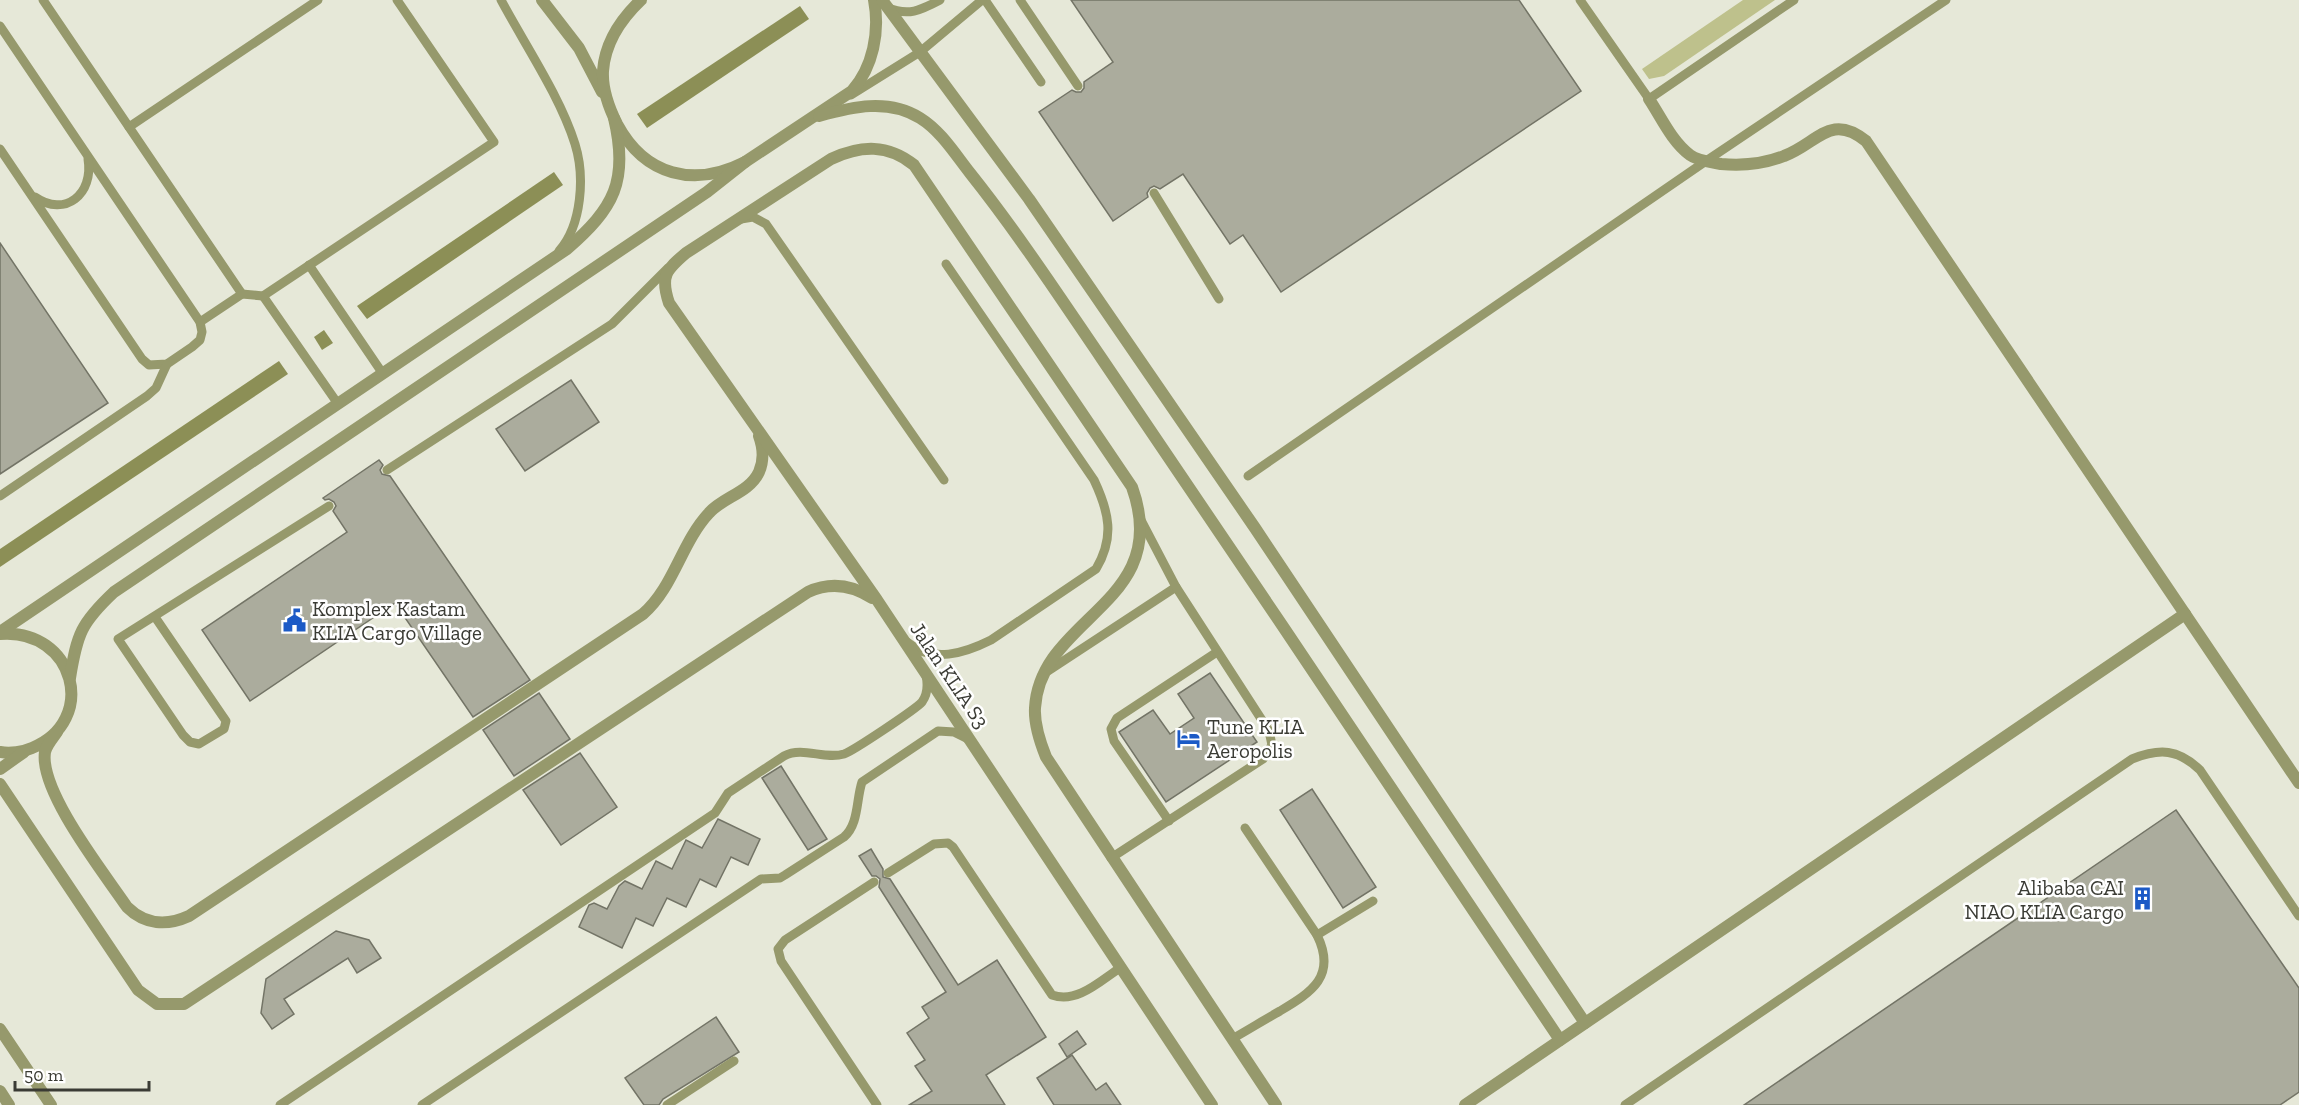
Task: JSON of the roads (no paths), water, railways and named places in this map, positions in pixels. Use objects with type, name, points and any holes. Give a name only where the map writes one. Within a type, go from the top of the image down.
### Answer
[{"type":"street","points":[[542,0],[579,48],[621,131],[638,152],[660,168],[691,176],[710,176],[746,162]]},
{"type":"street","points":[[608,104],[603,72],[605,56],[621,21],[641,0]]},
{"type":"street","points":[[754,424],[763,454],[759,473],[746,488],[720,503],[702,521],[661,595],[643,614],[189,916],[176,922],[162,923],[147,921],[135,915],[127,907],[66,816],[48,783],[45,752],[67,716],[71,697],[70,678],[75,645],[93,612],[114,591],[707,192],[746,162],[843,99],[862,80],[868,67],[876,24],[874,0]]},
{"type":"street","points":[[885,4],[1029,199],[1242,509],[1585,1023]]},
{"type":"street","points":[[1649,99],[1679,145],[1691,156],[1706,162],[1740,165],[1771,161],[1787,155],[1821,133],[1834,129],[1845,129],[1857,133],[1866,141],[2299,783]]},
{"type":"street","points":[[819,116],[858,106],[886,107],[908,112],[923,120],[938,133],[1010,224],[1560,1040]]},
{"type":"street","points":[[0,633],[567,249],[593,227],[611,199],[620,169],[620,153],[614,118]]},
{"type":"street","points":[[670,267],[686,253],[736,220],[844,153],[873,148],[895,152],[906,158],[921,175],[1124,474],[1138,502],[1141,520],[1134,563],[1124,582],[1113,597],[1068,640],[1045,672],[1038,691],[1035,709],[1038,736],[1046,757],[1276,1105]]},
{"type":"street","name":"Jalan KLIA S3","points":[[670,267],[664,284],[669,303],[877,600],[1212,1105]]},
{"type":"street","points":[[0,784],[138,990],[157,1004],[184,1004],[206,992],[808,591],[819,587],[848,586],[877,600]]},
{"type":"street","points":[[1465,1105],[2185,614]]},
{"type":"street","points":[[0,633],[34,637],[50,647],[63,661],[70,678]]},
{"type":"street","points":[[0,769],[25,751],[42,744],[57,732]]},
{"type":"street","points":[[0,752],[25,751]]},
{"type":"street","points":[[0,1029],[51,1105]]},
{"type":"street","points":[[0,1091],[9,1105]]},
{"type":"lane","points":[[43,0],[243,294]]},
{"type":"lane","points":[[129,127],[318,0]]},
{"type":"lane","points":[[200,322],[243,294],[263,296],[494,142],[398,0]]},
{"type":"lane","points":[[501,0],[556,100],[576,147],[579,192],[575,219],[567,241],[547,263]]},
{"type":"lane","points":[[885,4],[896,11],[914,12],[940,0]]},
{"type":"lane","points":[[843,99],[920,52],[984,0],[1041,82]]},
{"type":"lane","points":[[1020,0],[1078,86]]},
{"type":"lane","points":[[1580,0],[1649,99],[1794,0]]},
{"type":"lane","points":[[1248,476],[1946,0]]},
{"type":"lane","points":[[0,26],[200,322],[202,332],[200,339],[192,348],[167,364],[149,365],[142,359],[0,149]]},
{"type":"lane","points":[[30,193],[42,201],[56,204],[69,202],[80,195],[87,186],[90,171],[88,157]]},
{"type":"lane","points":[[1154,193],[1219,298]]},
{"type":"lane","points":[[736,220],[753,217],[766,224],[944,480]]},
{"type":"lane","points":[[898,633],[919,650],[931,654],[958,653],[975,648],[992,640],[1096,569],[1104,555],[1108,539],[1105,504],[1094,480],[946,264]]},
{"type":"lane","points":[[309,265],[383,374]]},
{"type":"lane","points":[[387,470],[612,324],[670,267]]},
{"type":"lane","points":[[263,296],[338,404]]},
{"type":"lane","points":[[0,496],[147,396],[156,388],[167,364]]},
{"type":"lane","points":[[155,617],[226,721],[224,729],[199,744],[190,742],[183,735],[118,639],[329,506]]},
{"type":"lane","points":[[1112,858],[1263,759],[1272,745],[1269,731],[1176,587],[1141,520]]},
{"type":"lane","points":[[1045,672],[1176,587]]},
{"type":"lane","points":[[1169,820],[1114,741],[1111,729],[1117,718],[1217,652]]},
{"type":"lane","points":[[280,1105],[715,813],[728,793],[784,756],[791,752],[843,754],[915,708],[926,696],[925,674]]},
{"type":"lane","points":[[422,1105],[761,879],[780,878],[844,837],[850,832],[854,823],[862,782],[922,740],[938,731],[947,730],[961,734],[970,740]]},
{"type":"lane","points":[[1625,1105],[2132,759],[2149,753],[2169,752],[2187,758],[2200,770],[2299,916]]},
{"type":"lane","points":[[1232,1039],[1313,989],[1321,978],[1324,966],[1322,944],[1317,935],[1245,828]]},
{"type":"lane","points":[[888,873],[934,843],[948,843],[953,847],[1052,995],[1069,998],[1078,995],[1120,968]]},
{"type":"lane","points":[[874,882],[784,940],[778,949],[781,961],[877,1105]]},
{"type":"lane","points":[[1317,935],[1373,901]]},
{"type":"lane","points":[[667,1105],[734,1061]]},
{"type":"place","name":"Komplex Kastam KLIA Cargo Village","points":[[294,620]]},
{"type":"place","name":"Tune KLIA Aeropolis","points":[[1189,738]]},
{"type":"place","name":"Alibaba CAI NIAO KLIA Cargo","points":[[2142,899]]}]
